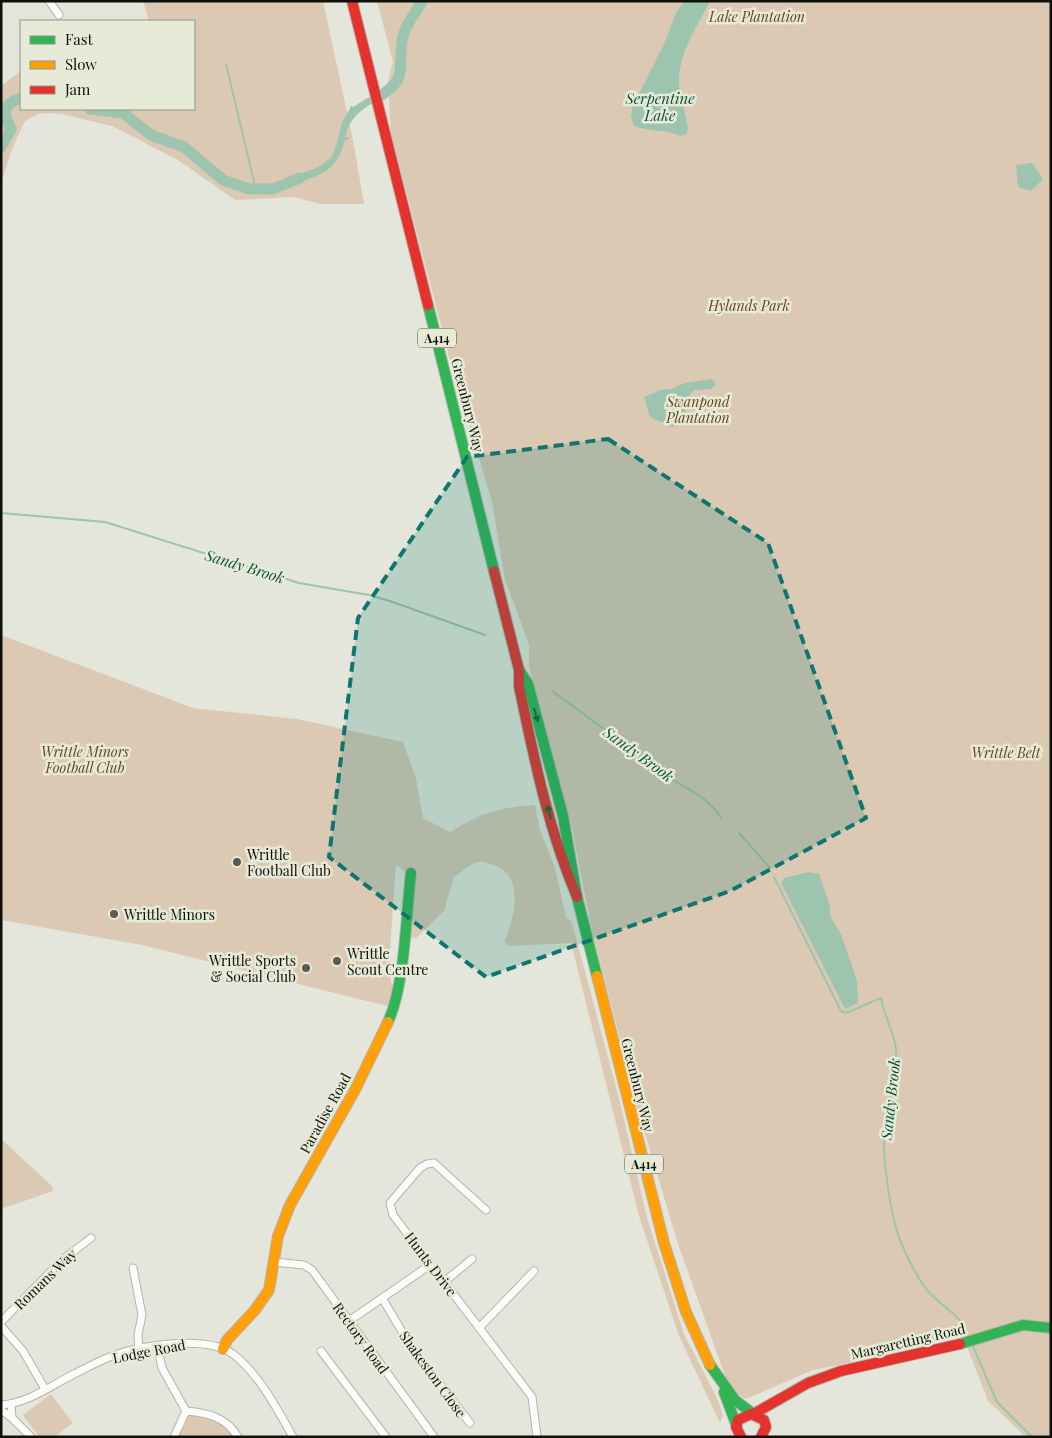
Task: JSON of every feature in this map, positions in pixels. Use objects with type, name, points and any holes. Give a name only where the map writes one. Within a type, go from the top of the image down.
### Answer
[{"type":"main road","name":"Greenbury Way","points":[[352,1],[519,670],[528,684],[558,794],[574,872],[577,897],[664,1243],[695,1334],[723,1389],[737,1433]]},
{"type":"main road","name":"Paradise Road","points":[[223,1349],[231,1334],[255,1310],[266,1295],[271,1283],[278,1236],[290,1205],[355,1090],[393,1011],[400,984],[411,873]]},
{"type":"main road","name":"Margaretting Road","points":[[737,1433],[740,1418],[776,1402],[808,1383],[841,1371],[948,1347],[1024,1325],[1051,1328]]},
{"type":"main road","name":"Greenbury Way","points":[[723,1389],[733,1400],[754,1413],[764,1431]]},
{"type":"main road","name":"Margaretting Road","points":[[764,1431],[776,1402]]},
{"type":"street","points":[[49,1],[59,15]]},
{"type":"street","name":"Hunts Drive","points":[[486,1210],[434,1163],[426,1164],[420,1168],[390,1203],[393,1215],[532,1397],[536,1437]]},
{"type":"street","name":"Romans Way","points":[[1,1322],[62,1260],[91,1238]]},
{"type":"street","points":[[444,1282],[472,1259]]},
{"type":"street","name":"Rectory Road","points":[[274,1262],[308,1267],[434,1437]]},
{"type":"street","points":[[349,1321],[430,1265]]},
{"type":"street","points":[[133,1268],[142,1315],[138,1336],[139,1350]]},
{"type":"street","points":[[479,1328],[534,1270]]},
{"type":"street","name":"Shakeston Close","points":[[382,1298],[410,1345],[470,1423]]},
{"type":"street","points":[[1,1326],[23,1351],[45,1390]]},
{"type":"street","name":"Lodge Road","points":[[1,1405],[24,1401],[111,1356],[189,1342],[223,1349],[240,1360],[254,1376],[293,1437]]},
{"type":"street","points":[[158,1347],[162,1368],[186,1411]]},
{"type":"street","points":[[321,1351],[386,1437]]},
{"type":"street","points":[[11,1404],[12,1418]]},
{"type":"street","points":[[1,1410],[31,1437]]},
{"type":"street","points":[[174,1437],[186,1411]]},
{"type":"street","points":[[186,1411],[210,1415],[223,1420],[233,1428],[238,1437]]},
{"type":"highlighted area","points":[[608,439],[768,543],[866,818],[730,891],[486,977],[329,857],[358,618],[467,457]]},
{"type":"green space","points":[[143,1],[323,1],[353,140],[364,204],[320,204],[294,197],[235,200],[178,160],[112,126],[62,114],[48,113],[38,114],[25,121],[12,149],[1,183],[1,86],[20,72],[20,110],[195,110],[195,20],[149,20]]},
{"type":"green space","name":"Hylands Park","points":[[377,1],[1051,1],[1051,1437],[1026,1437],[988,1401],[962,1334],[859,1361],[813,1370],[746,1399],[738,1394],[727,1381],[678,1244],[638,1110],[592,931],[572,828],[529,667],[529,644],[505,580],[492,502],[451,364],[391,133],[388,81],[393,62]]},
{"type":"green space","name":"Writtle Minors Football Club","points":[[1,635],[193,708],[297,719],[403,742],[416,778],[423,818],[450,832],[471,820],[500,809],[535,805],[540,830],[555,868],[566,917],[572,923],[621,1106],[647,1218],[684,1334],[717,1398],[723,1415],[720,1423],[679,1336],[639,1216],[571,943],[510,946],[504,942],[514,911],[514,889],[511,880],[505,872],[486,862],[474,863],[454,877],[444,911],[416,938],[405,937],[410,908],[410,887],[408,878],[396,865],[390,950],[391,983],[396,985],[391,1007],[142,945],[1,920]]},
{"type":"green space","points":[[1,1139],[52,1186],[53,1191],[1,1209]]},
{"type":"green space","points":[[51,1394],[73,1423],[54,1437],[39,1437],[23,1415]]},
{"type":"green space","points":[[190,1415],[218,1421],[235,1437],[176,1437],[186,1417]]},
{"type":"water","name":"Serpentine Lake","points":[[684,1],[710,1],[689,42],[681,63],[679,86],[688,128],[687,134],[680,136],[669,132],[634,126],[631,117],[633,106],[665,42],[676,13]]},
{"type":"water","points":[[384,88],[387,95],[361,111],[351,122],[345,137],[349,137],[349,139],[345,140],[337,160],[331,167],[317,176],[288,187],[285,180],[315,168],[330,158],[335,148],[342,122],[350,106],[353,107]]},
{"type":"water","points":[[1032,163],[1043,179],[1031,191],[1018,187],[1016,165]]},
{"type":"water","points":[[712,379],[716,384],[711,389],[694,390],[688,397],[683,423],[672,427],[650,417],[644,397],[685,383]]},
{"type":"water","points":[[809,872],[819,874],[829,903],[831,918],[841,934],[857,981],[858,1003],[845,1009],[781,883],[784,878]]},
{"type":"waterway","points":[[374,100],[386,92],[398,79],[404,32],[422,1]]},
{"type":"waterway","points":[[226,64],[256,190]]},
{"type":"waterway","points":[[1,147],[11,129],[6,114],[7,106],[20,98]]},
{"type":"waterway","points":[[98,110],[123,113],[151,135],[184,147],[223,180],[249,189],[273,189],[300,178]]},
{"type":"waterway","name":"Sandy Brook","points":[[1,513],[105,522],[299,583],[369,595],[390,601],[485,635]]},
{"type":"waterway","name":"Sandy Brook","points":[[552,691],[669,777],[704,799],[722,819]]},
{"type":"waterway","name":"Sandy Brook","points":[[739,833],[770,868]]},
{"type":"waterway","name":"Sandy Brook","points":[[774,877],[841,1011],[846,1013],[881,998],[896,1049],[894,1077],[884,1136],[887,1183],[896,1228],[915,1273],[927,1290],[956,1316],[969,1338]]},
{"type":"waterway","name":"Sandy Brook","points":[[972,1344],[997,1402],[1032,1437]]},
{"type":"traffic: fast","points":[[428,305],[494,571]]},
{"type":"traffic: fast","points":[[519,670],[528,684],[563,816],[577,897],[597,976]]},
{"type":"traffic: fast","points":[[388,1022],[394,1007],[401,970],[411,873]]},
{"type":"traffic: fast","points":[[960,1344],[1023,1325],[1051,1328]]},
{"type":"traffic: fast","points":[[710,1365],[735,1400],[752,1413]]},
{"type":"traffic: fast","points":[[724,1392],[737,1427]]},
{"type":"traffic: slow","points":[[597,976],[664,1243],[686,1312],[710,1365]]},
{"type":"traffic: slow","points":[[223,1349],[227,1340],[255,1310],[269,1290],[278,1236],[290,1205],[355,1090],[388,1022]]},
{"type":"traffic: jam","points":[[352,1],[428,305]]},
{"type":"traffic: jam","points":[[494,571],[519,670],[519,686],[543,793],[558,845],[577,897]]},
{"type":"traffic: jam","points":[[755,1413],[808,1383],[841,1371],[960,1344]]},
{"type":"traffic: jam","points":[[741,1437],[736,1427],[738,1420],[751,1414],[764,1420],[766,1427],[761,1437]]},
{"type":"place","name":"Writtle Football Club","points":[[237,862]]},
{"type":"place","name":"Writtle Minors","points":[[114,914]]},
{"type":"place","name":"Writtle Scout Centre","points":[[337,961]]},
{"type":"place","name":"Writtle Sports & Social Club","points":[[306,968]]},
{"type":"park label","name":"Lake Plantation","points":[[757,16]]},
{"type":"park label","name":"Swanpond Plantation","points":[[698,410]]},
{"type":"park label","name":"Writtle Belt","points":[[1006,752]]}]
